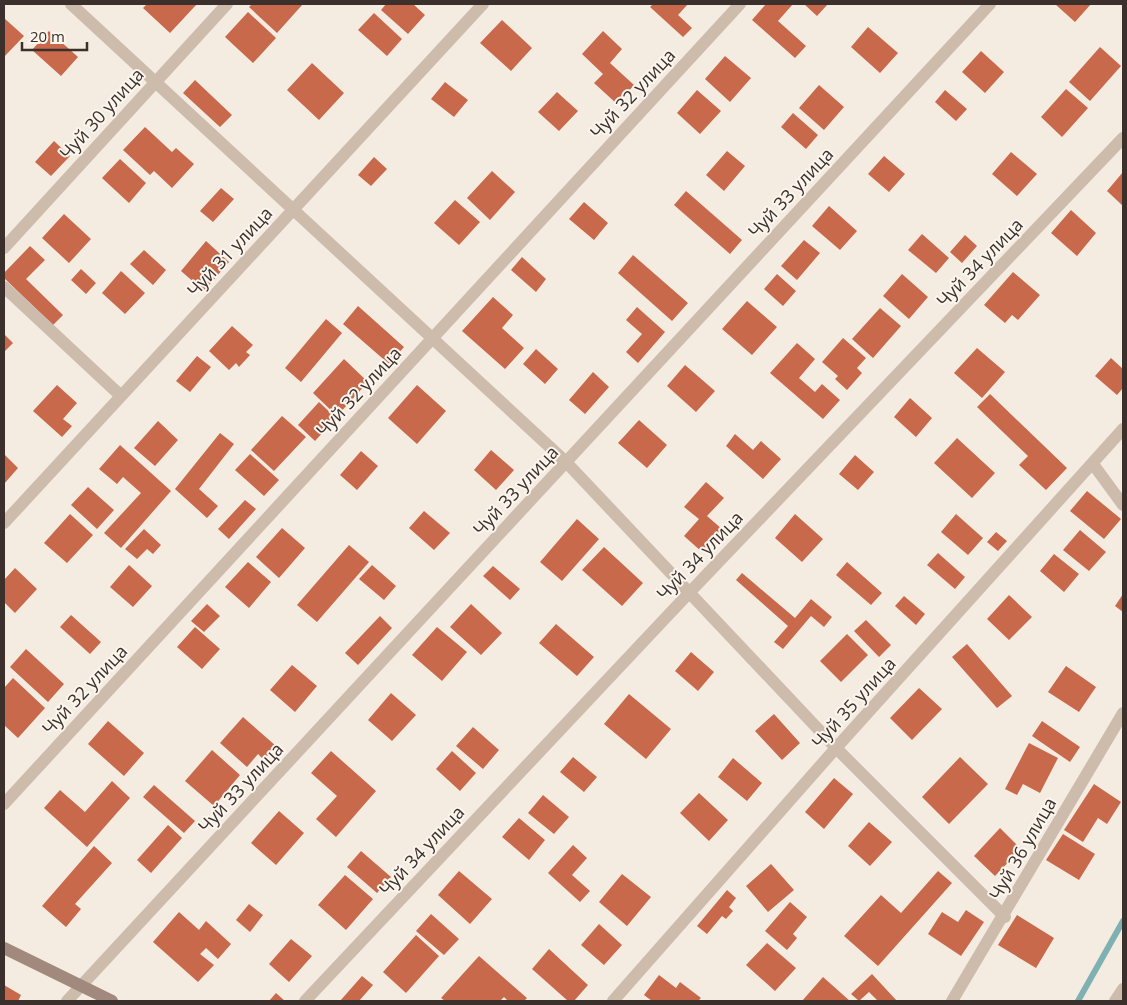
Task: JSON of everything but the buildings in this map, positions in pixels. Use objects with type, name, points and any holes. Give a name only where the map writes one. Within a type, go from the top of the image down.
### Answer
[{"type":"street","points":[[71,4],[566,462],[836,748],[1005,917]]},
{"type":"street","name":"Чуй 30 улица","points":[[4,248],[227,4]]},
{"type":"street","name":"Чуй 31 улица","points":[[4,523],[483,4]]},
{"type":"street","name":"Чуй 32 улица","points":[[4,804],[740,4]]},
{"type":"street","name":"Чуй 33 улица","points":[[67,1001],[990,4]]},
{"type":"street","name":"Чуй 34 улица","points":[[305,1001],[689,593],[1123,138]]},
{"type":"street","points":[[4,287],[121,396]]},
{"type":"street","name":"Чуй 35 улица","points":[[613,1001],[836,748],[1094,464],[1123,429]]},
{"type":"street","points":[[1094,464],[1123,505]]},
{"type":"street","name":"Чуй 36 улица","points":[[952,1001],[1005,917],[1123,713]]},
{"type":"street","points":[[4,948],[112,1001]]},
{"type":"street","points":[[1115,1001],[1123,989]]},
{"type":"waterway","points":[[1078,1001],[1123,921]]}]
